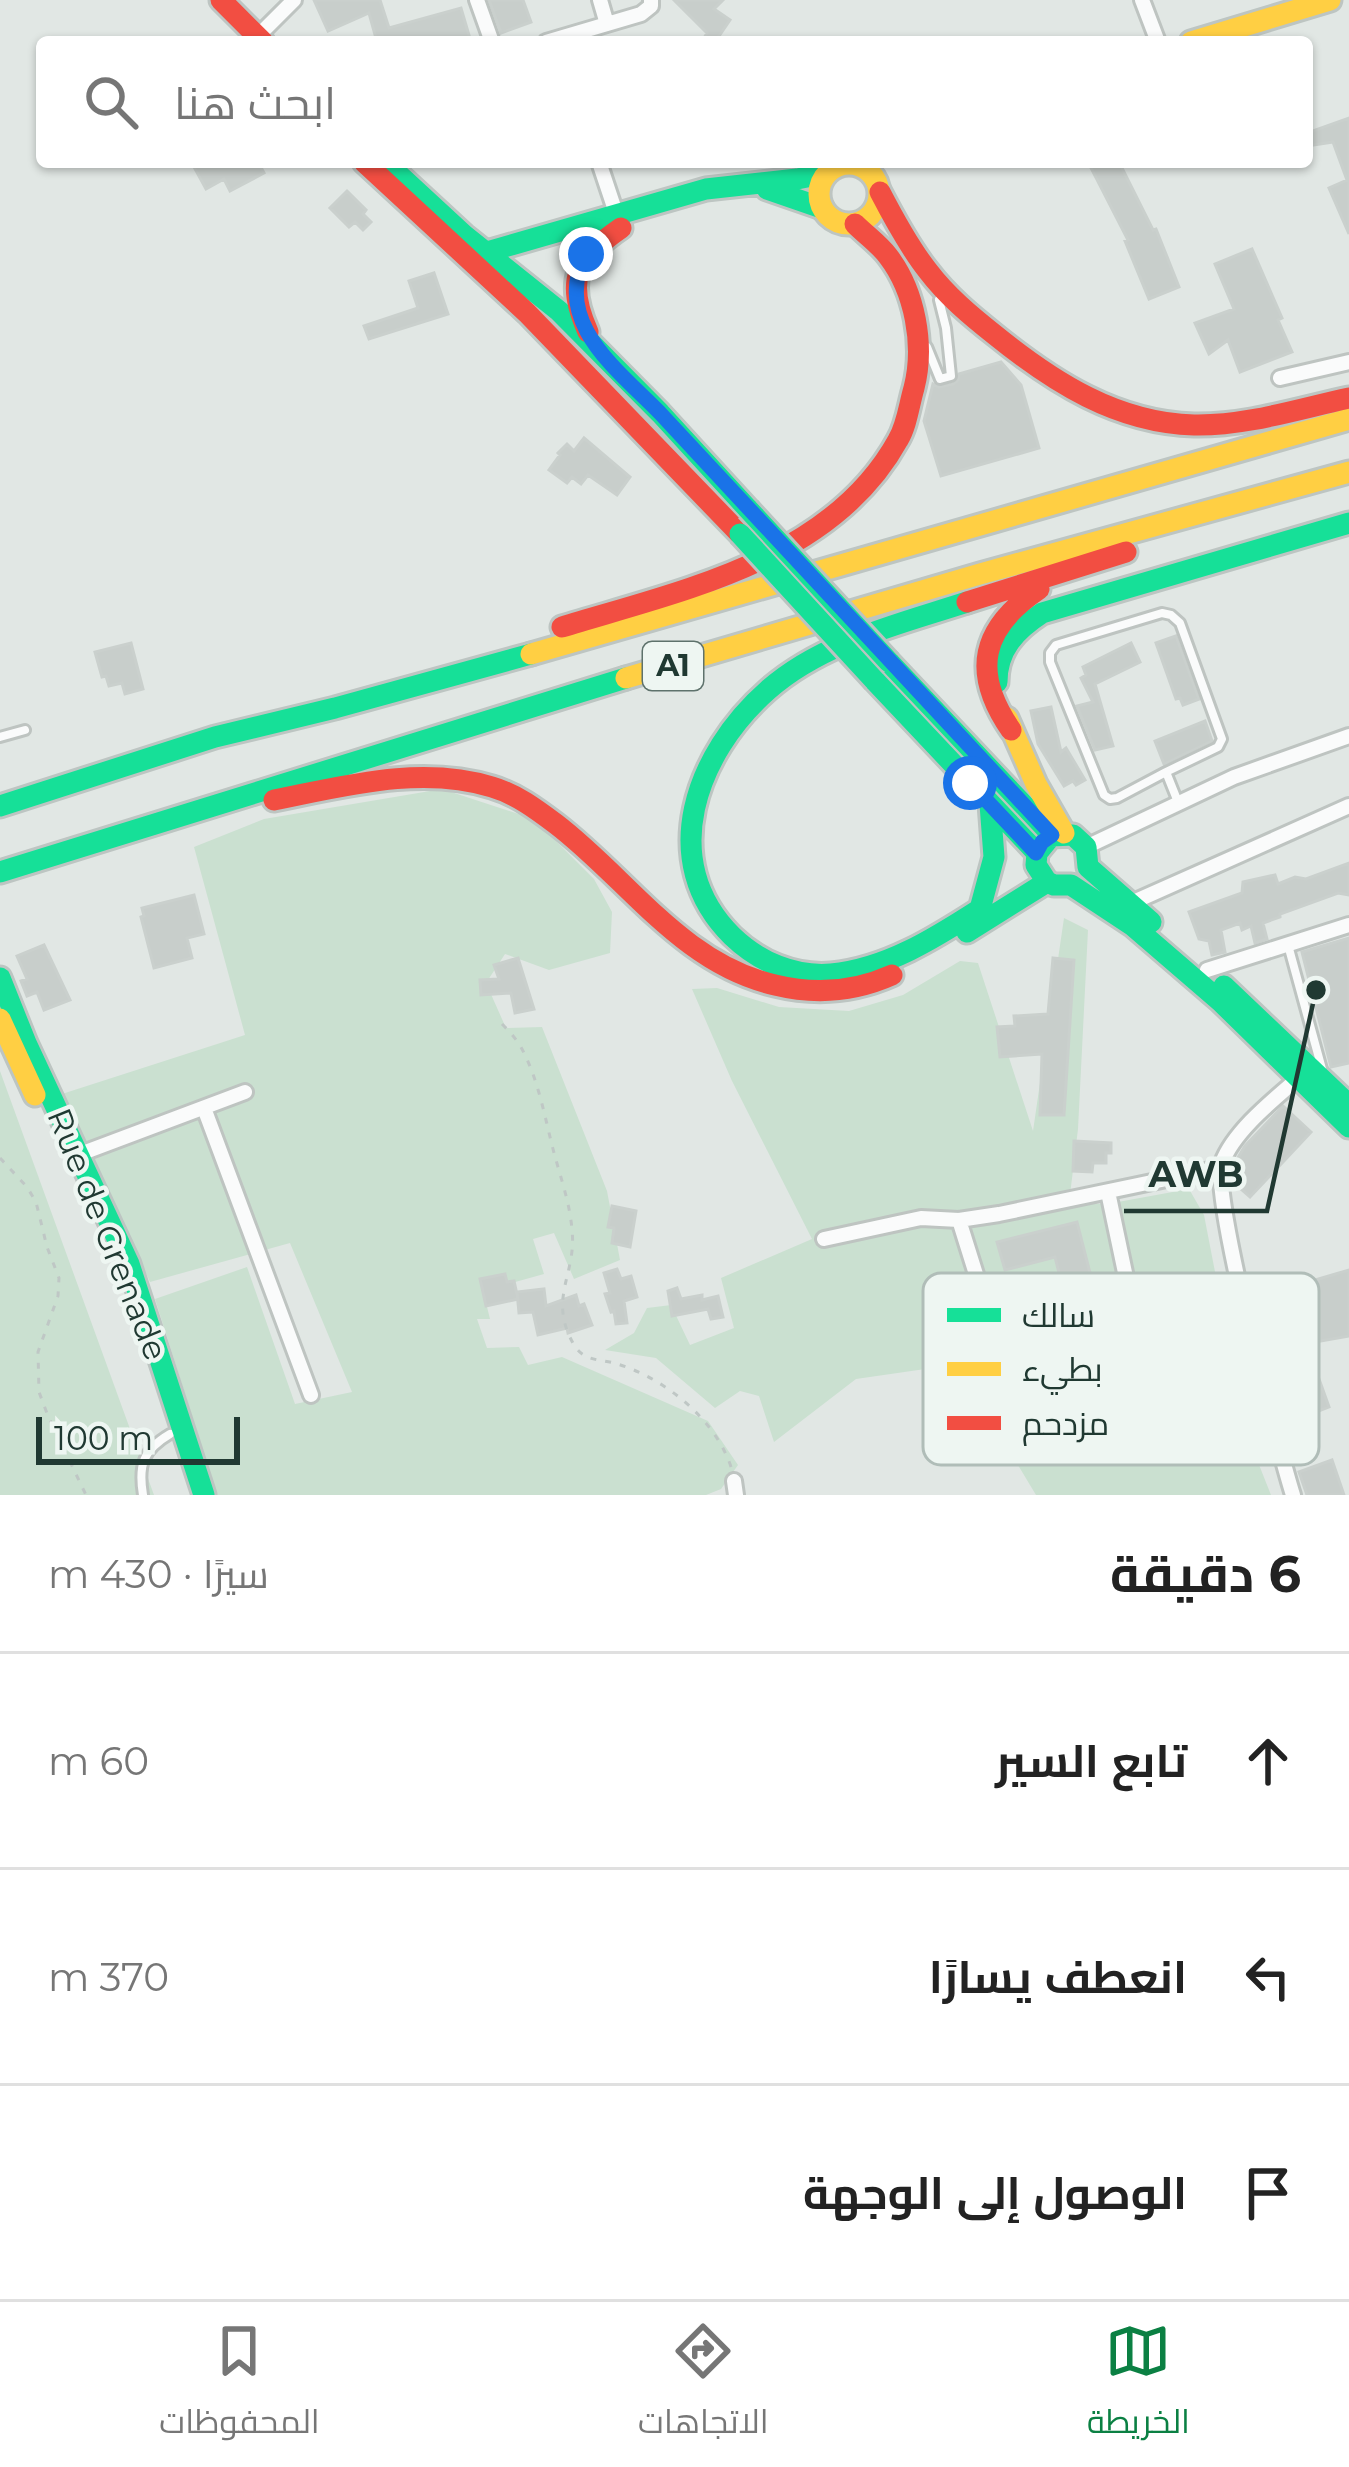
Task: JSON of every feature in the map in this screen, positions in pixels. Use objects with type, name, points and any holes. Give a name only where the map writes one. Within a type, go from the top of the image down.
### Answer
[{"type":"main road","points":[[202,0],[248,36]]},
{"type":"main road","points":[[221,0],[250,36]]},
{"type":"main road","points":[[1211,36],[1330,0]]},
{"type":"main road","points":[[371,168],[482,260],[560,311],[889,662],[1058,834]]},
{"type":"main road","points":[[392,168],[990,804],[1054,885],[1071,885],[1113,911],[1328,1088]]},
{"type":"main road","points":[[596,348],[577,310],[575,280],[586,254],[619,222],[722,186],[792,181],[835,168]]},
{"type":"main road","points":[[822,208],[819,190],[827,173]]},
{"type":"main road","points":[[855,224],[878,205],[881,178]]},
{"type":"main road","points":[[881,178],[908,243],[964,309],[1038,370],[1113,412],[1157,422],[1224,424],[1349,398]]},
{"type":"main road","points":[[215,737],[370,683],[689,586],[787,548],[847,508],[874,482],[902,437],[917,368],[913,313],[902,278],[890,258],[855,224],[836,221],[822,208],[772,189],[740,190],[482,260]]},
{"type":"main road","name":"A1","points":[[0,806],[215,737],[643,623],[1349,419]]},
{"type":"main road","name":"A1","points":[[0,872],[716,652],[1349,472]]},
{"type":"main road","points":[[1040,867],[902,954],[833,974],[788,971],[736,942],[704,908],[690,851],[692,816],[703,778],[734,724],[766,691],[827,650],[1205,528],[1262,497]]},
{"type":"main road","points":[[1058,834],[1011,730],[998,685],[996,670],[1005,647],[1026,623],[1078,601],[1349,523]]},
{"type":"main road","points":[[1011,730],[996,712],[988,689],[984,664],[991,637],[1019,601],[1078,567]]},
{"type":"main road","points":[[158,823],[411,777],[453,778],[490,786],[520,798],[566,829],[701,956],[752,981],[811,992],[854,989],[886,978],[1040,867],[1042,842],[1058,834],[1073,835],[1129,904],[1207,970],[1328,1088],[1349,1127]]},
{"type":"main road","points":[[980,908],[994,867],[990,804]]},
{"type":"main road","points":[[1071,885],[1085,875],[1087,857]]},
{"type":"main road","name":"Rue de Grenade","points":[[0,978],[128,1298],[189,1495]]},
{"type":"main road","name":"Rue de Grenade","points":[[0,1019],[139,1292],[204,1495]]},
{"type":"street","points":[[259,36],[294,0]]},
{"type":"street","points":[[477,0],[490,36]]},
{"type":"street","points":[[600,0],[607,24]]},
{"type":"street","points":[[566,36],[641,14],[651,0]]},
{"type":"street","points":[[1142,0],[1156,36]]},
{"type":"street","points":[[601,168],[619,222]]},
{"type":"street","points":[[1280,378],[1349,362]]},
{"type":"street","points":[[1087,857],[1178,802],[1349,736]]},
{"type":"street","points":[[1129,904],[1349,806]]},
{"type":"street","points":[[1207,970],[1349,925]]},
{"type":"street","points":[[1238,1273],[1219,1168],[1238,1135],[1328,1088]]},
{"type":"street","points":[[74,1157],[245,1092]]},
{"type":"street","points":[[203,1108],[311,1395]]},
{"type":"street","points":[[824,1239],[926,1217],[959,1220],[1219,1168]]},
{"type":"street","points":[[1108,1192],[1125,1273]]},
{"type":"street","points":[[959,1220],[976,1273]]},
{"type":"street","points":[[1284,1465],[1293,1495]]},
{"type":"lane","points":[[913,313],[940,379],[951,376],[946,328],[933,277]]},
{"type":"lane","points":[[1162,613],[1180,622],[1222,739],[1218,747],[1166,772],[1117,798],[1104,795],[1050,662],[1056,645],[1162,613]]},
{"type":"lane","points":[[0,737],[25,730]]},
{"type":"lane","points":[[1166,772],[1178,802]]},
{"type":"lane","points":[[1288,943],[1328,1088]]},
{"type":"lane","points":[[143,1495],[140,1467],[170,1434]]},
{"type":"path","points":[[502,1024],[530,1066],[565,1192],[572,1256],[561,1297],[573,1342],[585,1357],[646,1377],[685,1404],[721,1444],[735,1488]]},
{"type":"path","points":[[0,1158],[32,1194],[58,1278],[58,1296],[38,1352],[39,1391],[86,1495]]},
{"type":"green space","points":[[442,789],[534,819],[594,879],[612,912],[610,953],[549,970],[505,954],[486,983],[506,1028],[542,1027],[607,1191],[620,1260],[574,1279],[554,1233],[533,1239],[544,1274],[483,1291],[490,1319],[477,1319],[487,1348],[519,1347],[528,1365],[562,1357],[708,1421],[738,1465],[721,1489],[706,1495],[217,1495],[155,1299],[247,1267],[295,1404],[352,1392],[290,1243],[150,1282],[62,1094],[245,1035],[194,847],[264,819]]},
{"type":"green space","points":[[1064,918],[1088,930],[1078,1129],[1069,1203],[1107,1204],[1189,1189],[1204,1215],[1215,1273],[923,1273],[923,1369],[856,1379],[774,1442],[759,1396],[740,1391],[715,1408],[656,1358],[605,1350],[634,1333],[647,1308],[671,1305],[690,1345],[734,1328],[721,1278],[812,1239],[732,1081],[692,989],[717,988],[779,1007],[849,1011],[903,995],[960,961],[978,963],[1033,1131]]},
{"type":"green space","points":[[0,1071],[154,1495],[0,1495]]},
{"type":"green space","points":[[1018,1465],[1259,1465],[1271,1495],[1036,1495]]},
{"type":"building","points":[[314,0],[380,0],[389,28],[461,8],[469,36],[375,36],[369,13],[328,31]]},
{"type":"building","points":[[489,0],[523,0],[531,22],[501,33]]},
{"type":"building","points":[[674,0],[723,0],[714,9],[730,20],[719,36],[707,33]]},
{"type":"building","points":[[1349,118],[1349,234],[1329,188],[1347,180],[1333,142],[1313,145],[1313,131]]},
{"type":"building","points":[[195,168],[261,168],[264,173],[230,191],[224,179],[206,189]]},
{"type":"building","points":[[1091,168],[1122,168],[1156,229],[1179,287],[1149,299],[1128,240]]},
{"type":"building","points":[[347,191],[371,222],[363,230],[355,222],[349,227],[330,208]]},
{"type":"building","points":[[1252,249],[1292,352],[1240,372],[1228,340],[1209,354],[1195,323],[1234,309],[1215,264]]},
{"type":"building","points":[[434,273],[448,314],[369,339],[364,326],[418,308],[409,281]]},
{"type":"building","points":[[1001,362],[1021,385],[1039,448],[941,476],[924,421],[933,384],[953,384],[959,374]]},
{"type":"building","points":[[584,438],[630,477],[617,495],[588,475],[581,484],[572,477],[567,483],[549,470],[567,444],[574,451]]},
{"type":"building","points":[[1176,636],[1199,699],[1183,705],[1176,699],[1156,643]]},
{"type":"building","points":[[131,643],[143,689],[125,694],[122,683],[109,686],[106,676],[102,677],[95,652]]},
{"type":"building","points":[[1131,643],[1140,662],[1095,684],[1113,746],[1095,750],[1077,706],[1093,702],[1081,678],[1086,675],[1083,667]]},
{"type":"building","points":[[1051,707],[1061,752],[1066,748],[1085,780],[1076,785],[1073,781],[1064,786],[1038,744],[1031,711]]},
{"type":"building","points":[[1205,721],[1212,741],[1164,764],[1155,741]]},
{"type":"building","points":[[1349,863],[1349,895],[1338,893],[1263,923],[1267,939],[1255,943],[1251,926],[1242,930],[1240,923],[1221,930],[1225,952],[1212,955],[1209,941],[1199,939],[1189,912],[1242,893],[1243,882],[1275,875],[1278,884],[1295,877],[1306,879]]},
{"type":"building","points":[[194,895],[204,934],[187,938],[192,958],[154,968],[142,908]]},
{"type":"building","points":[[1349,938],[1349,1063],[1331,1067],[1302,952]]},
{"type":"building","points":[[44,945],[70,1000],[44,1010],[37,992],[27,996],[21,981],[27,979],[17,956]]},
{"type":"building","points":[[518,958],[534,1009],[515,1013],[511,993],[481,995],[480,980],[499,979],[494,965]]},
{"type":"building","points":[[1053,958],[1074,960],[1064,1115],[1040,1115],[1042,1054],[1000,1057],[997,1027],[1015,1026],[1014,1016],[1048,1014]]},
{"type":"building","points":[[1283,1106],[1311,1132],[1250,1197],[1232,1181],[1233,1166]]},
{"type":"building","points":[[1074,1141],[1111,1143],[1111,1153],[1106,1153],[1106,1163],[1093,1163],[1092,1172],[1073,1171]]},
{"type":"building","points":[[612,1206],[636,1211],[630,1247],[612,1243],[614,1228],[608,1227]]},
{"type":"building","points":[[1077,1222],[1090,1273],[1059,1273],[1055,1257],[1005,1270],[997,1242]]},
{"type":"building","points":[[617,1269],[621,1279],[631,1276],[637,1297],[624,1301],[627,1323],[616,1324],[605,1294],[610,1293],[604,1273]]},
{"type":"building","points":[[1349,1270],[1349,1336],[1319,1341],[1319,1279]]},
{"type":"building","points":[[505,1274],[507,1282],[514,1281],[518,1299],[486,1306],[480,1279]]},
{"type":"building","points":[[677,1288],[681,1299],[718,1296],[723,1317],[711,1319],[708,1309],[672,1316],[668,1291]]},
{"type":"building","points":[[544,1289],[546,1306],[576,1295],[592,1325],[538,1335],[533,1312],[519,1313],[517,1292]]},
{"type":"building","points":[[1319,1379],[1329,1407],[1319,1411]]},
{"type":"building","points":[[1332,1460],[1344,1495],[1307,1495],[1299,1472]]},
{"type":"traffic: fast","points":[[391,168],[464,235],[559,311],[748,509]]},
{"type":"traffic: fast","points":[[473,256],[706,189],[827,173]]},
{"type":"traffic: fast","points":[[767,189],[822,208]]},
{"type":"traffic: fast","points":[[748,509],[889,662]]},
{"type":"traffic: fast","points":[[997,682],[1000,660],[1010,642],[1042,613],[1349,523]]},
{"type":"traffic: fast","points":[[740,534],[875,681]]},
{"type":"traffic: fast","points":[[967,602],[837,647],[768,690],[721,744],[705,776],[694,808],[695,875],[709,906],[732,936],[754,953],[804,973],[851,971],[909,951],[980,909],[994,857],[990,804]]},
{"type":"traffic: fast","points":[[0,806],[215,737],[531,654]]},
{"type":"traffic: fast","points":[[889,662],[1052,835]]},
{"type":"traffic: fast","points":[[0,872],[626,678]]},
{"type":"traffic: fast","points":[[875,681],[1037,853],[1036,865],[1047,882],[1071,885],[1133,926],[1220,1001],[1349,1127]]},
{"type":"traffic: fast","points":[[1037,853],[1051,836],[1073,835],[1086,847],[1088,867],[1151,922]]},
{"type":"traffic: fast","points":[[967,932],[1047,882]]},
{"type":"traffic: fast","points":[[0,978],[129,1264],[204,1495]]},
{"type":"traffic: fast","points":[[1224,986],[1349,1105]]},
{"type":"traffic: slow","points":[[1211,36],[1330,0]]},
{"type":"traffic: slow","points":[[834,168],[821,182],[819,194],[821,206],[837,222],[861,222],[877,206],[879,194]]},
{"type":"traffic: slow","points":[[864,168],[877,182],[879,194]]},
{"type":"traffic: slow","points":[[531,654],[1349,419]]},
{"type":"traffic: slow","points":[[626,678],[1349,472]]},
{"type":"traffic: slow","points":[[1007,718],[1064,833]]},
{"type":"traffic: slow","points":[[0,1019],[35,1095]]},
{"type":"traffic: jam","points":[[221,0],[257,36]]},
{"type":"traffic: jam","points":[[370,168],[527,313],[740,534]]},
{"type":"traffic: jam","points":[[880,192],[921,262],[960,305],[1040,369],[1112,408],[1166,422],[1213,425],[1349,398]]},
{"type":"traffic: jam","points":[[562,627],[751,565],[835,515],[870,481],[904,428],[917,371],[918,337],[911,302],[897,270],[855,224]]},
{"type":"traffic: jam","points":[[588,332],[577,298],[579,272],[594,250],[621,228]]},
{"type":"traffic: jam","points":[[967,602],[1126,552]]},
{"type":"traffic: jam","points":[[1011,730],[990,689],[988,652],[1005,619],[1039,589]]},
{"type":"traffic: jam","points":[[274,800],[411,778],[492,787],[556,824],[684,939],[742,974],[775,985],[820,991],[892,975]]},
{"type":"place","name":"AWB","points":[[1316,990]]},
{"type":"route","points":[[586,254],[575,280],[575,300],[596,348],[1052,835],[1036,853],[970,783]]}]
